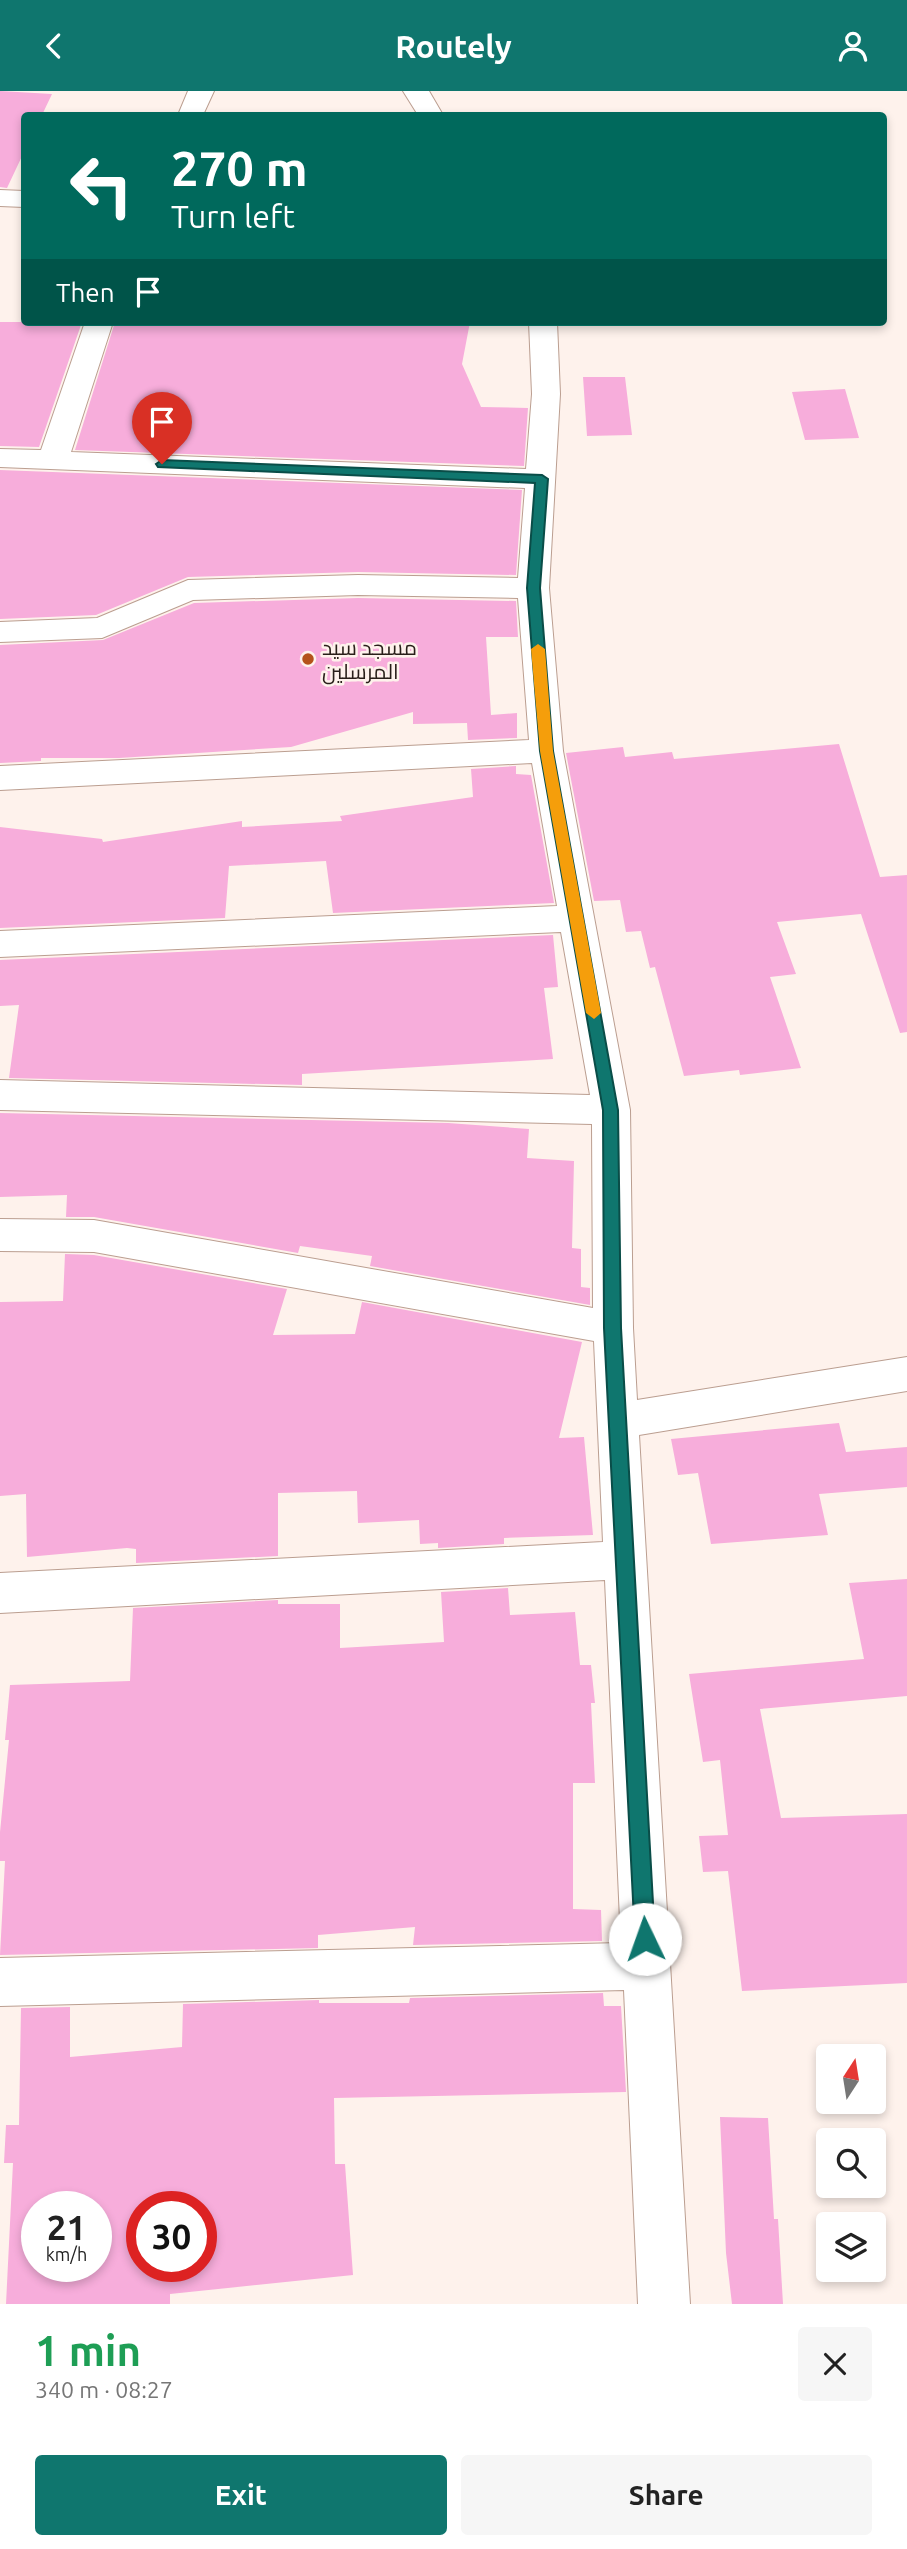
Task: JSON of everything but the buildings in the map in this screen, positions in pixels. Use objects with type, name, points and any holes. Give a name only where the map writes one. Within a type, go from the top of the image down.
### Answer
[{"type":"street","points":[[192,112],[201,91]]},
{"type":"street","points":[[416,91],[428,112]]},
{"type":"street","points":[[0,198],[21,199]]},
{"type":"street","points":[[53,460],[98,326]]},
{"type":"street","points":[[543,326],[546,394],[533,588],[546,751],[611,1110],[612,1328],[664,2304]]},
{"type":"street","points":[[0,458],[542,479]]},
{"type":"street","points":[[0,632],[102,628],[188,590],[358,586],[533,588]]},
{"type":"street","points":[[0,778],[546,751]]},
{"type":"street","points":[[0,944],[577,918]]},
{"type":"street","points":[[0,1095],[611,1110]]},
{"type":"street","points":[[0,1234],[94,1236],[612,1328]]},
{"type":"street","points":[[617,1421],[907,1374]]},
{"type":"street","points":[[0,1593],[625,1560]]},
{"type":"street","points":[[0,1982],[646,1966]]},
{"type":"slow traffic","points":[[538,649],[546,751],[594,1013]]},
{"type":"place","name":"مسجد سيد المرسلين","points":[[308,659]]},
{"type":"route","points":[[162,464],[542,479],[533,588],[546,751],[611,1110],[612,1328],[645,1939]]}]
